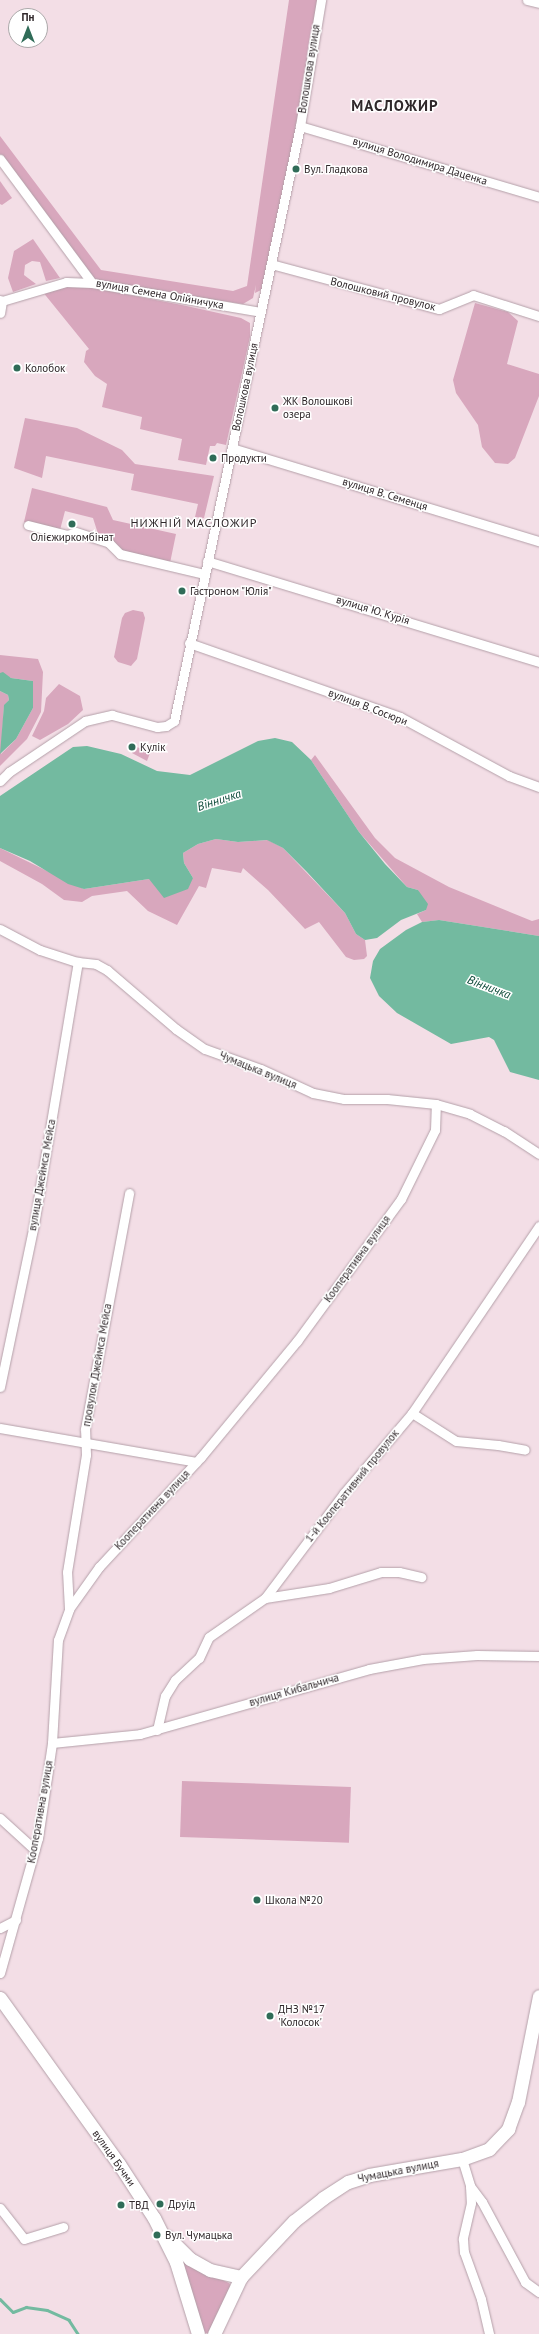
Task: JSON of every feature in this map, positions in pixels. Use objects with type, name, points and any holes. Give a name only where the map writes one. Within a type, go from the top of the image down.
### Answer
[{"type":"street","name":"Волошкова вулиця","points":[[0,781],[9,772],[85,721],[101,716],[124,717],[157,727],[166,726],[174,721],[189,643],[300,126],[321,0]]},
{"type":"street","points":[[527,0],[539,3]]},
{"type":"street","name":"вулиця Володимира Даценка","points":[[300,126],[539,197]]},
{"type":"street","name":"вулиця Семена Олійничука","points":[[0,159],[92,283],[261,312]]},
{"type":"street","name":"Волошковий провулок","points":[[270,264],[439,309],[473,295],[539,316]]},
{"type":"street","points":[[0,313],[1,300],[66,282],[92,283]]},
{"type":"street","name":"вулиця В. Семенця","points":[[232,448],[539,540]]},
{"type":"street","points":[[28,525],[67,535],[76,532],[109,543],[120,554],[204,574]]},
{"type":"street","name":"вулиця Ю. Курія","points":[[207,561],[539,662]]},
{"type":"street","name":"вулиця В. Сосюри","points":[[189,643],[400,717],[509,776],[539,787]]},
{"type":"street","name":"Чумацька вулиця","points":[[0,929],[40,950],[78,962],[96,964],[107,970],[176,1029],[205,1049],[261,1069],[313,1093],[344,1099],[387,1099],[436,1104],[470,1114],[504,1131],[539,1154]]},
{"type":"street","name":"вулиця Джеймса Мейса","points":[[0,1387],[34,1224],[78,962]]},
{"type":"street","name":"Кооперативна вулиця","points":[[0,1973],[35,1850],[52,1742],[58,1640],[69,1608],[99,1567],[196,1462],[296,1341],[401,1199],[435,1130],[436,1104]]},
{"type":"street","name":"провулок Джеймса Мейса","points":[[69,1608],[67,1572],[86,1455],[85,1429],[129,1193]]},
{"type":"street","name":"1-й Кооперативний провулок","points":[[157,1730],[165,1696],[175,1680],[198,1658],[209,1637],[265,1598],[344,1493],[412,1413],[539,1226]]},
{"type":"street","points":[[412,1413],[456,1441],[498,1445],[525,1450]]},
{"type":"street","points":[[0,1428],[86,1441],[196,1462]]},
{"type":"street","points":[[265,1598],[329,1588],[381,1572],[399,1572],[421,1576]]},
{"type":"street","name":"вулиця Кибальчича","points":[[52,1742],[140,1734],[369,1669],[423,1659],[469,1655],[539,1656]]},
{"type":"street","points":[[0,1818],[35,1850]]},
{"type":"street","points":[[0,1928],[16,1920]]},
{"type":"street","name":"Чумацька вулиця","points":[[214,2334],[241,2276],[294,2222],[323,2198],[348,2182],[370,2175],[462,2159],[489,2150],[508,2129],[518,2102],[539,1996]]},
{"type":"street","name":"вулиця Бучми","points":[[0,1998],[119,2164],[154,2218],[176,2262],[198,2334]]},
{"type":"street","points":[[462,2159],[470,2186],[471,2203],[463,2239],[464,2252],[481,2299],[489,2334]]},
{"type":"street","points":[[470,2186],[482,2202],[525,2282],[539,2292]]},
{"type":"street","points":[[0,2208],[24,2239],[63,2227]]},
{"type":"street","points":[[154,2218],[190,2259],[210,2270],[241,2276]]},
{"type":"shaded area","points":[[289,0],[321,0],[265,288],[255,293],[256,285],[253,298],[243,304],[93,282],[96,277],[92,282],[0,158],[0,136],[101,270],[233,291],[247,286]]},
{"type":"shaded area","points":[[0,181],[12,198],[2,205],[0,204]]},
{"type":"shaded area","points":[[33,239],[60,278],[46,281],[40,262],[32,261],[25,265],[24,275],[36,284],[13,292],[8,278],[14,251]]},
{"type":"shaded area","points":[[63,285],[82,286],[182,305],[241,318],[250,323],[250,337],[226,445],[217,443],[215,446],[210,446],[206,465],[178,460],[182,439],[140,429],[142,417],[102,407],[107,384],[95,376],[84,362],[86,351],[89,349],[42,291]]},
{"type":"shaded area","points":[[475,303],[508,312],[518,321],[507,364],[539,374],[539,396],[515,458],[508,464],[495,463],[482,447],[478,425],[456,393],[453,380]]},
{"type":"shaded area","points":[[25,418],[77,428],[122,450],[135,464],[214,476],[204,518],[195,517],[198,504],[131,490],[134,474],[46,456],[42,478],[14,468]]},
{"type":"shaded area","points":[[32,488],[107,507],[113,520],[176,534],[170,563],[122,551],[99,537],[93,518],[65,511],[60,530],[24,522]]},
{"type":"shaded area","points":[[133,610],[143,612],[145,618],[137,659],[131,666],[118,662],[114,657],[122,618],[125,613]]},
{"type":"shaded area","points":[[0,655],[38,659],[43,672],[41,712],[27,739],[0,766],[0,691],[8,695],[9,700],[4,706],[1,754],[16,739],[33,708],[33,681],[11,678],[0,673]]},
{"type":"shaded area","points":[[59,684],[80,696],[83,710],[68,724],[40,740],[32,736],[44,711],[46,698]]},
{"type":"shaded area","points":[[135,746],[150,753],[147,761],[132,753]]},
{"type":"shaded area","points":[[315,755],[375,838],[395,858],[449,887],[532,921],[539,919],[539,936],[439,920],[422,922],[417,914],[426,910],[418,890],[407,887],[359,832],[311,760]]},
{"type":"shaded area","points":[[216,839],[238,842],[268,840],[283,848],[345,913],[356,934],[365,940],[367,956],[364,959],[354,960],[346,957],[319,922],[305,929],[268,890],[243,868],[241,873],[212,868],[206,888],[199,886],[177,925],[148,911],[127,891],[92,896],[82,902],[64,900],[42,884],[0,861],[0,848],[84,889],[149,879],[193,878],[184,863],[183,853],[198,844]]},
{"type":"shaded area","points":[[182,1781],[351,1787],[349,1843],[180,1837]]},
{"type":"shaded area","points":[[181,2261],[229,2283],[232,2287],[209,2333],[203,2333]]},
{"type":"water","points":[[3,672],[11,678],[33,681],[33,708],[16,739],[0,754],[4,705],[9,700],[8,695],[0,691],[0,673]]},
{"type":"water","name":"Вінничка","points":[[275,738],[292,742],[311,760],[359,832],[385,864],[407,887],[418,890],[428,904],[426,910],[401,920],[377,938],[365,940],[356,934],[345,913],[307,872],[283,848],[267,840],[238,842],[216,839],[198,844],[183,853],[184,863],[193,878],[188,889],[164,898],[149,879],[84,889],[68,884],[30,861],[0,848],[0,796],[73,747],[87,746],[121,754],[157,771],[190,775],[258,741]]},
{"type":"water","name":"Вінничка","points":[[439,920],[539,936],[539,1080],[510,1072],[494,1040],[489,1037],[451,1044],[397,1013],[379,996],[370,978],[373,961],[380,949],[406,930],[422,922]]},
{"type":"waterway","points":[[0,2299],[13,2312],[26,2307],[47,2310],[69,2320],[78,2334]]},
{"type":"place","name":"Вул. Гладкова","points":[[296,169]]},
{"type":"place","name":"Колобок","points":[[17,368]]},
{"type":"place","name":"ЖК Волошкові озера","points":[[275,408]]},
{"type":"place","name":"Продукти","points":[[213,458]]},
{"type":"place","name":"Олієжиркомбінат","points":[[72,524]]},
{"type":"place","name":"Гастроном \"Юлія\"","points":[[182,591]]},
{"type":"place","name":"Кулік","points":[[132,747]]},
{"type":"place","name":"Школа №20","points":[[257,1900]]},
{"type":"place","name":"ДНЗ №17 'Колосок'","points":[[270,2016]]},
{"type":"place","name":"Друід","points":[[160,2204]]},
{"type":"place","name":"ТВД","points":[[121,2205]]},
{"type":"place","name":"Вул. Чумацька","points":[[157,2235]]},
{"type":"district","name":"МАСЛОЖИР","points":[[395,106]]},
{"type":"district","name":"НИЖНІЙ МАСЛОЖИР","points":[[194,523]]}]
